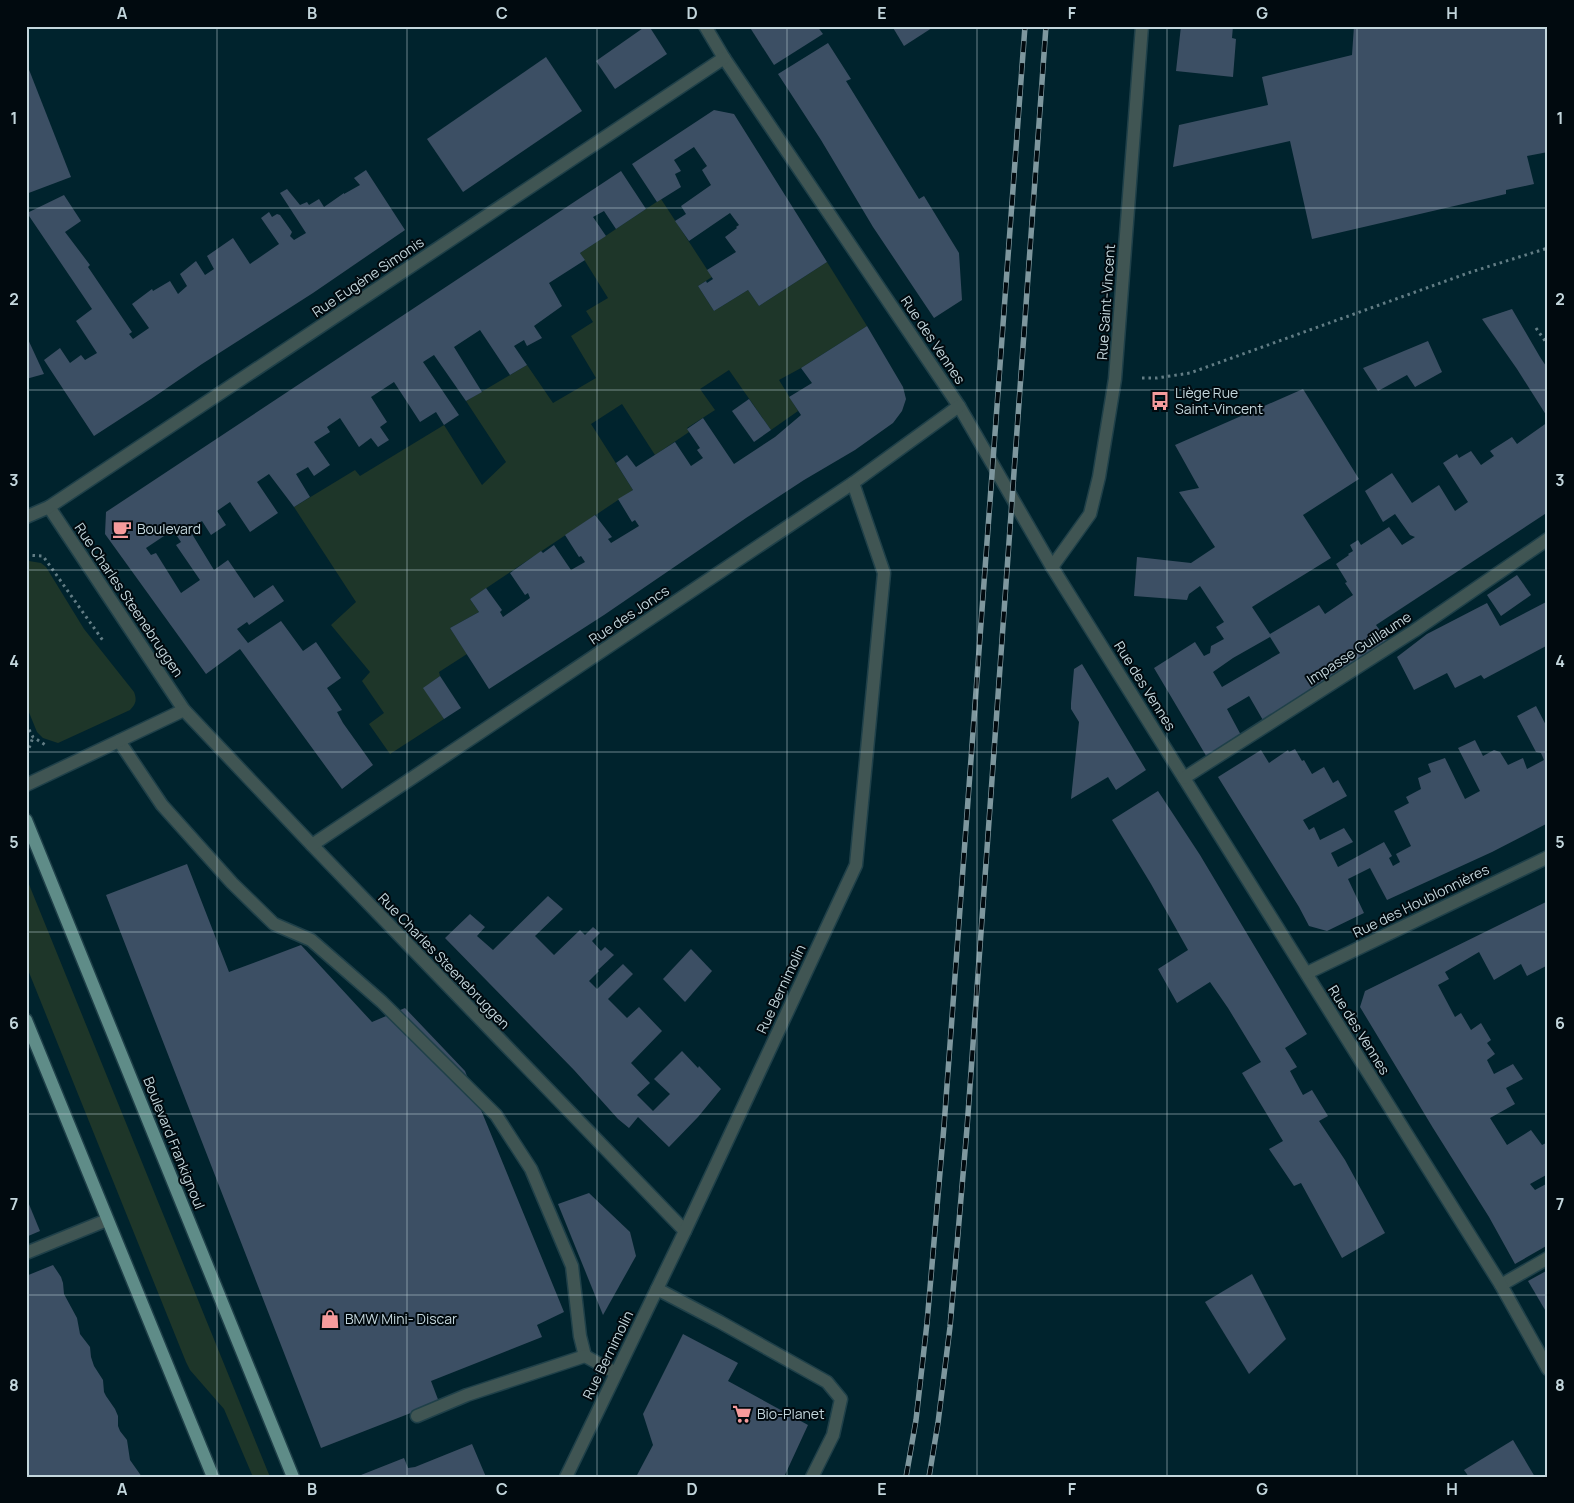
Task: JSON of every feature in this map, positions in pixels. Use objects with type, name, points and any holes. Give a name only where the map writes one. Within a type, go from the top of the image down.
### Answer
[{"type":"main road","name":"Boulevard Frankignoul","points":[[26,820],[293,1477]]},
{"type":"main road","points":[[26,1020],[213,1477]]},
{"type":"street","name":"Rue des Vennes","points":[[705,26],[724,58],[959,406],[1052,567],[1501,1285],[1548,1369]]},
{"type":"street","name":"Rue Saint-Vincent","points":[[1052,567],[1090,514],[1099,477],[1115,379],[1142,26]]},
{"type":"street","name":"Rue Eugène Simonis","points":[[26,517],[49,507],[724,58]]},
{"type":"street","name":"Rue des Joncs","points":[[312,845],[853,483],[959,406]]},
{"type":"street","name":"Rue Bernimolin","points":[[566,1477],[657,1289],[856,866],[884,573],[853,483]]},
{"type":"street","name":"Rue Charles Steenebruggen","points":[[49,507],[184,710],[685,1230]]},
{"type":"street","name":"Impasse Guillaume","points":[[1184,778],[1414,631],[1548,539]]},
{"type":"street","points":[[26,786],[184,710]]},
{"type":"street","points":[[119,742],[162,805],[232,883],[274,924],[311,940],[382,1002],[496,1116],[531,1169],[572,1266],[580,1336],[585,1356]]},
{"type":"street","name":"Rue des Houblonnières","points":[[1307,973],[1548,857]]},
{"type":"street","points":[[26,1253],[107,1220]]},
{"type":"street","points":[[1501,1285],[1548,1258]]},
{"type":"street","points":[[657,1289],[828,1382],[841,1399],[833,1435],[812,1477]]},
{"type":"street","points":[[417,1416],[468,1395],[585,1356],[616,1373]]},
{"type":"path","points":[[1115,379],[1157,378],[1190,373],[1470,272],[1548,248]]},
{"type":"path","points":[[1536,328],[1548,346]]},
{"type":"path","points":[[26,555],[43,556],[107,647]]},
{"type":"path","points":[[26,756],[33,737]]},
{"type":"green space","points":[[661,199],[712,277],[698,286],[714,311],[748,290],[759,306],[827,262],[867,326],[779,380],[798,411],[771,430],[729,370],[700,389],[715,410],[687,428],[689,432],[655,455],[622,404],[591,424],[633,490],[470,599],[479,612],[450,628],[467,654],[439,672],[440,676],[424,688],[444,719],[390,754],[369,724],[384,713],[362,681],[370,672],[331,625],[356,602],[294,507],[355,470],[360,476],[444,425],[482,485],[506,462],[466,401],[527,365],[553,403],[596,378],[571,336],[593,322],[586,311],[608,298],[580,253]]},
{"type":"green space","points":[[26,562],[41,563],[46,567],[84,629],[134,692],[135,697],[135,704],[130,710],[58,743],[43,738],[37,732],[26,705]]},
{"type":"green space","points":[[26,877],[270,1477],[253,1477],[224,1409],[190,1370],[186,1362],[26,965]]},
{"type":"building","points":[[646,26],[649,26],[667,54],[615,89],[596,61]]},
{"type":"building","points":[[749,26],[817,26],[823,34],[774,65]]},
{"type":"building","points":[[892,26],[935,26],[904,46]]},
{"type":"building","points":[[1181,26],[1233,26],[1232,38],[1236,39],[1233,77],[1176,71]]},
{"type":"building","points":[[1354,26],[1548,26],[1548,152],[1527,156],[1534,184],[1506,190],[1506,194],[1312,239],[1290,141],[1173,167],[1179,125],[1268,105],[1262,77],[1352,55]]},
{"type":"building","points":[[828,43],[851,79],[846,81],[919,199],[924,196],[959,253],[962,300],[934,318],[873,227],[821,140],[778,74]]},
{"type":"building","points":[[546,57],[582,111],[463,192],[427,139]]},
{"type":"building","points":[[26,62],[71,177],[26,194]]},
{"type":"building","points":[[714,110],[734,114],[827,262],[759,306],[748,290],[714,311],[698,286],[713,279],[707,270],[736,252],[725,237],[739,225],[730,213],[689,241],[675,221],[686,214],[681,206],[711,185],[702,170],[707,166],[694,147],[674,160],[681,171],[675,174],[681,187],[657,202],[632,164]]},
{"type":"building","points":[[366,170],[405,230],[313,293],[94,436],[44,360],[60,348],[70,363],[81,355],[85,360],[97,353],[76,321],[92,309],[27,213],[64,195],[81,221],[65,232],[90,265],[88,267],[132,332],[129,334],[133,339],[149,328],[132,304],[152,289],[153,291],[170,281],[178,294],[187,286],[180,274],[196,261],[205,275],[214,269],[207,256],[233,238],[250,264],[279,244],[261,218],[269,212],[272,217],[277,214],[280,215],[292,232],[290,236],[294,240],[306,233],[280,193],[287,189],[300,205],[307,202],[309,205],[319,199],[324,207],[344,193],[360,185],[354,178]]},
{"type":"building","points":[[621,171],[646,209],[616,229],[604,211],[593,217],[606,236],[580,253],[585,260],[549,283],[562,306],[534,326],[542,338],[527,346],[524,340],[514,346],[527,365],[510,375],[480,330],[454,347],[482,392],[466,401],[434,355],[423,362],[459,415],[444,425],[436,412],[420,422],[394,382],[371,397],[387,422],[380,427],[389,440],[378,447],[371,438],[359,447],[340,418],[327,427],[330,432],[314,442],[330,465],[314,476],[308,467],[296,474],[310,497],[294,507],[269,474],[257,482],[278,513],[250,532],[230,502],[217,511],[226,525],[211,535],[202,521],[189,529],[214,570],[228,560],[254,598],[273,585],[284,601],[249,625],[247,622],[237,629],[248,643],[281,621],[303,651],[316,642],[341,678],[327,688],[342,710],[337,712],[343,723],[373,765],[342,789],[240,649],[206,674],[105,534],[106,512]],"holes":[[[173,530],[181,542],[176,545],[200,580],[181,593],[156,553],[151,555],[146,548]]]},
{"type":"building","points":[[1512,309],[1548,369],[1548,418],[1482,319]]},
{"type":"building","points":[[867,326],[903,387],[906,399],[902,411],[893,423],[855,450],[804,480],[604,615],[489,689],[450,628],[479,612],[470,599],[486,588],[502,610],[500,612],[503,617],[530,598],[528,593],[525,595],[510,573],[541,551],[543,553],[554,545],[571,570],[585,562],[581,556],[579,557],[565,535],[595,515],[612,537],[608,539],[611,543],[639,526],[635,520],[632,522],[618,499],[633,490],[616,463],[627,455],[636,467],[675,442],[691,466],[703,458],[697,450],[700,448],[687,429],[703,418],[734,464],[775,437],[801,415],[789,397],[812,383],[801,368]]},
{"type":"building","points":[[26,335],[44,374],[26,379]]},
{"type":"building","points":[[1428,341],[1442,372],[1415,387],[1407,375],[1378,391],[1363,368]]},
{"type":"building","points":[[1303,389],[1359,479],[1303,515],[1331,558],[1252,607],[1270,634],[1319,605],[1325,614],[1353,595],[1336,564],[1353,551],[1350,545],[1358,540],[1361,545],[1389,527],[1402,545],[1415,537],[1410,535],[1395,514],[1383,522],[1365,491],[1392,473],[1412,503],[1439,485],[1455,511],[1468,502],[1443,463],[1457,454],[1459,458],[1471,451],[1481,465],[1494,456],[1490,451],[1512,437],[1517,444],[1548,422],[1548,512],[1376,625],[1387,640],[1264,722],[1249,696],[1227,709],[1242,737],[1208,759],[1154,668],[1195,642],[1204,656],[1210,653],[1211,646],[1224,639],[1216,627],[1224,622],[1200,586],[1189,594],[1187,600],[1134,596],[1137,557],[1191,563],[1215,547],[1179,492],[1199,488],[1175,445]],"holes":[[[1270,637],[1280,653],[1222,687],[1213,672]]]},
{"type":"building","points":[[749,399],[771,430],[754,442],[732,411]]},
{"type":"building","points":[[1517,575],[1531,595],[1501,616],[1487,595]]},
{"type":"building","points":[[1548,601],[1548,645],[1484,679],[1481,675],[1455,688],[1447,673],[1414,690],[1397,657],[1427,634],[1487,603],[1500,626]]},
{"type":"building","points":[[1082,664],[1146,770],[1116,790],[1108,777],[1071,799],[1079,722],[1071,709],[1071,703],[1074,669]]},
{"type":"building","points":[[440,676],[461,708],[444,719],[423,688]]},
{"type":"building","points":[[1536,706],[1548,729],[1548,823],[1492,852],[1387,900],[1370,868],[1348,879],[1364,913],[1327,931],[1309,926],[1218,777],[1261,750],[1269,763],[1288,750],[1289,752],[1295,749],[1312,774],[1324,767],[1333,783],[1338,780],[1347,796],[1303,820],[1309,830],[1314,827],[1320,840],[1344,828],[1353,842],[1331,853],[1338,867],[1384,842],[1392,856],[1389,858],[1393,866],[1400,862],[1396,854],[1411,846],[1394,811],[1409,803],[1406,797],[1421,789],[1418,778],[1431,772],[1428,764],[1445,758],[1465,799],[1480,791],[1458,748],[1475,740],[1483,756],[1494,750],[1500,752],[1508,765],[1523,758],[1527,769],[1544,760],[1541,753],[1536,752],[1517,716]]},
{"type":"building","points":[[1158,791],[1200,855],[1307,1034],[1285,1048],[1297,1067],[1290,1071],[1303,1095],[1312,1090],[1328,1116],[1319,1121],[1345,1160],[1385,1233],[1342,1258],[1301,1183],[1294,1186],[1269,1149],[1283,1141],[1242,1073],[1261,1062],[1228,1008],[1210,982],[1177,1003],[1158,969],[1188,950],[1112,820]]},
{"type":"building","points":[[187,864],[229,972],[301,945],[372,1022],[405,1008],[465,1071],[564,1312],[537,1325],[542,1337],[431,1381],[439,1402],[321,1448],[106,895]]},
{"type":"building","points":[[548,896],[563,909],[535,936],[554,955],[580,930],[585,935],[593,927],[600,933],[592,941],[601,951],[605,947],[614,955],[589,981],[597,989],[623,964],[633,974],[608,999],[627,1018],[639,1007],[662,1031],[631,1063],[650,1083],[637,1095],[653,1111],[670,1094],[654,1079],[682,1051],[721,1089],[698,1117],[669,1147],[638,1117],[629,1128],[618,1119],[574,1070],[445,938],[470,914],[485,927],[477,936],[493,950]]},
{"type":"building","points":[[1548,901],[1548,965],[1527,976],[1521,964],[1494,980],[1479,952],[1445,972],[1449,979],[1438,985],[1455,1017],[1461,1013],[1471,1030],[1481,1023],[1491,1040],[1487,1043],[1495,1054],[1487,1060],[1494,1074],[1513,1064],[1523,1079],[1506,1088],[1515,1104],[1490,1118],[1507,1145],[1531,1130],[1542,1145],[1548,1142],[1548,1174],[1530,1184],[1535,1190],[1548,1183],[1548,1245],[1515,1264],[1489,1217],[1360,1007],[1365,991]]},
{"type":"building","points":[[691,949],[712,971],[685,1002],[663,979]]},
{"type":"building","points":[[589,1193],[630,1232],[636,1256],[603,1315],[558,1204]]},
{"type":"building","points":[[26,1197],[40,1231],[26,1237]]},
{"type":"building","points":[[53,1265],[61,1277],[64,1294],[77,1318],[80,1334],[90,1347],[94,1366],[103,1380],[104,1392],[118,1416],[118,1426],[127,1440],[130,1460],[142,1477],[26,1477],[26,1276]]},
{"type":"building","points":[[1548,1270],[1548,1315],[1528,1281]]},
{"type":"building","points":[[1252,1274],[1286,1339],[1249,1374],[1205,1302]]},
{"type":"building","points":[[683,1334],[738,1363],[728,1381],[808,1425],[784,1477],[636,1477],[653,1445],[643,1414]]},
{"type":"building","points":[[1513,1440],[1535,1477],[1469,1477],[1464,1470]]},
{"type":"building","points":[[472,1444],[486,1477],[361,1477],[361,1475],[404,1458],[408,1468],[415,1467]]},
{"type":"railway","points":[[906,1477],[916,1420],[927,1323],[944,1126],[1025,26]]},
{"type":"railway","points":[[929,1477],[950,1327],[967,1128],[1046,26]]},
{"type":"place","name":"Liège Rue Saint-Vincent","points":[[1160,401]]},
{"type":"place","name":"Boulevard","points":[[122,529]]},
{"type":"place","name":"BMW Mini- Discar","points":[[330,1319]]},
{"type":"place","name":"Bio-Planet","points":[[742,1414]]}]
